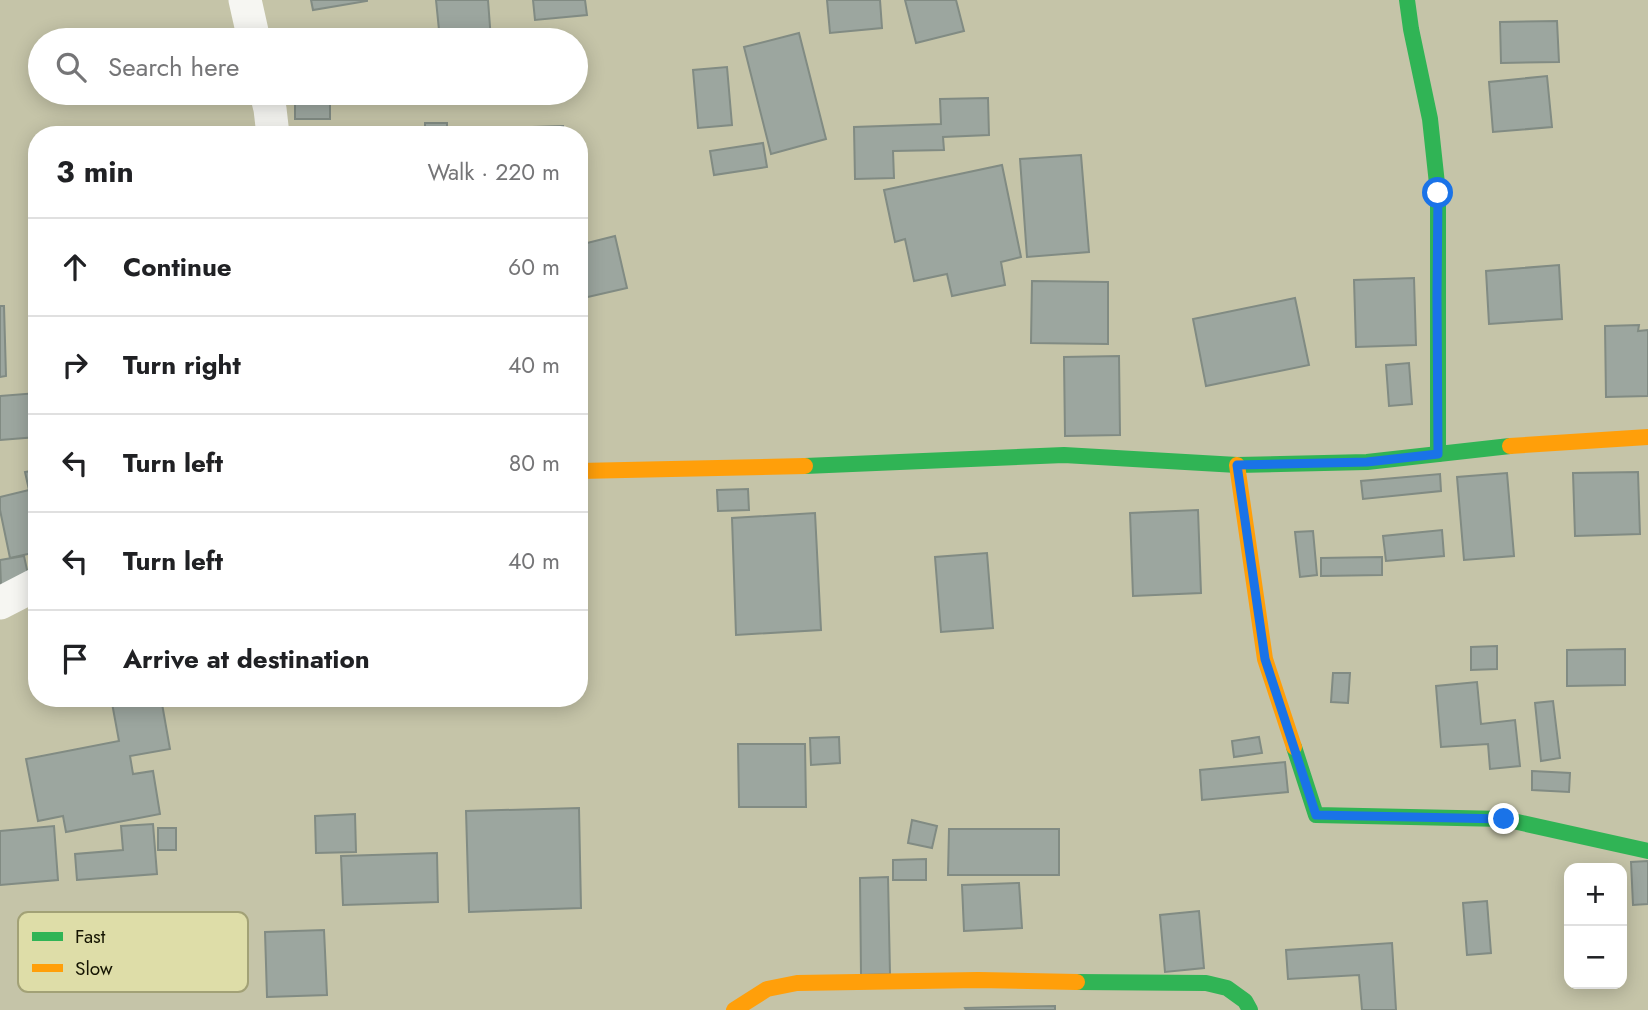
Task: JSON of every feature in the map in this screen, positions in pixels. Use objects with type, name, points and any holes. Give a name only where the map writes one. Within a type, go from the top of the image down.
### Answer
[{"type":"street","points":[[245,0],[251,28]]},
{"type":"street","points":[[1407,0],[1430,119],[1438,193],[1438,454]]},
{"type":"street","points":[[269,105],[272,126]]},
{"type":"street","points":[[588,471],[793,467],[1064,455],[1237,465],[1367,462],[1500,447],[1648,437]]},
{"type":"street","points":[[1237,465],[1265,659],[1316,815],[1504,819],[1648,851]]},
{"type":"street","points":[[0,603],[28,589]]},
{"type":"street","points":[[734,1010],[766,989],[797,984],[978,979],[1206,983],[1227,988],[1245,1001],[1250,1010]]},
{"type":"building","points":[[311,0],[367,0],[367,1],[313,10]]},
{"type":"building","points":[[436,0],[488,0],[490,28],[439,28]]},
{"type":"building","points":[[533,0],[585,0],[587,15],[535,20]]},
{"type":"building","points":[[827,0],[880,0],[882,28],[830,33]]},
{"type":"building","points":[[905,0],[956,0],[964,31],[916,43]]},
{"type":"building","points":[[1557,21],[1559,62],[1501,63],[1500,22]]},
{"type":"building","points":[[799,33],[826,139],[771,154],[744,47]]},
{"type":"building","points":[[727,67],[732,125],[698,128],[693,70]]},
{"type":"building","points":[[1547,76],[1552,127],[1493,132],[1489,82]]},
{"type":"building","points":[[988,98],[989,135],[943,137],[944,150],[893,151],[894,178],[855,179],[854,127],[941,124],[940,99]]},
{"type":"building","points":[[295,105],[330,105],[330,119],[295,119]]},
{"type":"building","points":[[425,123],[447,123],[447,126],[425,126]]},
{"type":"building","points":[[763,143],[767,167],[714,175],[710,151]]},
{"type":"building","points":[[1081,155],[1089,252],[1027,257],[1020,159]]},
{"type":"building","points":[[1002,165],[1021,257],[1001,262],[1005,285],[952,296],[947,274],[914,281],[905,239],[895,242],[884,190]]},
{"type":"building","points":[[615,236],[627,288],[588,297],[588,243]]},
{"type":"building","points":[[1559,265],[1562,319],[1489,324],[1486,271]]},
{"type":"building","points":[[1414,278],[1416,345],[1356,347],[1354,280]]},
{"type":"building","points":[[1032,281],[1108,282],[1108,344],[1031,343]]},
{"type":"building","points":[[1295,298],[1309,365],[1206,386],[1193,319]]},
{"type":"building","points":[[0,306],[4,306],[6,376],[0,377]]},
{"type":"building","points":[[1639,325],[1638,331],[1648,330],[1648,396],[1606,397],[1605,326]]},
{"type":"building","points":[[1119,356],[1120,435],[1065,436],[1064,357]]},
{"type":"building","points":[[1409,363],[1412,404],[1389,406],[1386,365]]},
{"type":"building","points":[[28,394],[28,438],[0,440],[0,396]]},
{"type":"building","points":[[1638,472],[1640,534],[1575,536],[1573,473]]},
{"type":"building","points":[[1507,473],[1514,556],[1464,560],[1457,477]]},
{"type":"building","points":[[1440,474],[1441,491],[1363,499],[1361,481]]},
{"type":"building","points":[[748,489],[749,510],[718,511],[717,490]]},
{"type":"building","points":[[28,490],[28,554],[10,558],[0,510],[0,497]]},
{"type":"building","points":[[1198,510],[1201,593],[1133,596],[1130,513]]},
{"type":"building","points":[[815,513],[821,630],[736,635],[732,518]]},
{"type":"building","points":[[1442,530],[1444,556],[1386,561],[1383,536]]},
{"type":"building","points":[[1313,531],[1317,575],[1300,577],[1295,532]]},
{"type":"building","points":[[987,553],[993,628],[941,632],[935,557]]},
{"type":"building","points":[[24,556],[28,579],[1,585],[0,560]]},
{"type":"building","points":[[1382,557],[1382,575],[1321,576],[1321,558]]},
{"type":"building","points":[[1497,646],[1497,669],[1471,670],[1471,647]]},
{"type":"building","points":[[1625,649],[1625,685],[1567,686],[1567,650]]},
{"type":"building","points":[[1333,673],[1350,673],[1348,703],[1331,702]]},
{"type":"building","points":[[1477,682],[1481,724],[1515,720],[1520,766],[1490,769],[1488,744],[1441,747],[1436,686]]},
{"type":"building","points":[[1553,701],[1560,758],[1541,761],[1535,703]]},
{"type":"building","points":[[113,707],[163,707],[170,749],[130,756],[133,774],[153,771],[160,814],[66,832],[63,816],[38,821],[26,759],[119,741]]},
{"type":"building","points":[[839,737],[840,763],[811,765],[810,738]]},
{"type":"building","points":[[1259,737],[1262,753],[1234,757],[1232,741]]},
{"type":"building","points":[[738,744],[805,744],[806,807],[739,807]]},
{"type":"building","points":[[1285,762],[1288,792],[1202,800],[1200,770]]},
{"type":"building","points":[[1532,771],[1570,773],[1569,792],[1532,790]]},
{"type":"building","points":[[579,808],[581,908],[469,912],[466,811]]},
{"type":"building","points":[[355,814],[356,852],[316,853],[315,816]]},
{"type":"building","points":[[912,820],[937,826],[932,848],[908,843]]},
{"type":"building","points":[[153,824],[157,874],[77,880],[75,854],[123,850],[121,826]]},
{"type":"building","points":[[54,826],[58,880],[0,885],[0,831]]},
{"type":"building","points":[[158,828],[176,828],[176,850],[158,850]]},
{"type":"building","points":[[949,829],[1059,829],[1059,875],[948,875]]},
{"type":"building","points":[[437,853],[438,902],[343,905],[341,856]]},
{"type":"building","points":[[926,859],[926,880],[893,880],[893,860]]},
{"type":"building","points":[[1648,861],[1648,904],[1633,905],[1631,862]]},
{"type":"building","points":[[888,877],[890,974],[861,975],[860,878]]},
{"type":"building","points":[[1019,883],[1022,928],[964,931],[962,885]]},
{"type":"building","points":[[1487,901],[1491,953],[1467,955],[1463,903]]},
{"type":"building","points":[[1199,911],[1204,968],[1165,972],[1160,915]]},
{"type":"building","points":[[324,930],[327,995],[267,997],[265,932]]},
{"type":"building","points":[[1392,943],[1396,1010],[1362,1010],[1359,975],[1288,979],[1286,950]]},
{"type":"building","points":[[1055,1006],[1055,1010],[965,1008]]},
{"type":"traffic: fast","points":[[1407,0],[1430,119],[1438,193],[1438,454]]},
{"type":"traffic: fast","points":[[805,466],[1064,455],[1237,465],[1367,462],[1510,446]]},
{"type":"traffic: fast","points":[[1294,747],[1316,815],[1504,819],[1648,851]]},
{"type":"traffic: fast","points":[[1077,982],[1206,983],[1227,988],[1245,1001],[1250,1010]]},
{"type":"traffic: slow","points":[[1510,446],[1648,437]]},
{"type":"traffic: slow","points":[[1237,465],[1265,659],[1294,747]]},
{"type":"traffic: slow","points":[[588,471],[805,466]]},
{"type":"traffic: slow","points":[[734,1010],[767,989],[797,983],[978,980],[1077,982]]},
{"type":"route","points":[[1438,193],[1438,454],[1367,462],[1237,465],[1265,659],[1316,815],[1504,819]]}]
